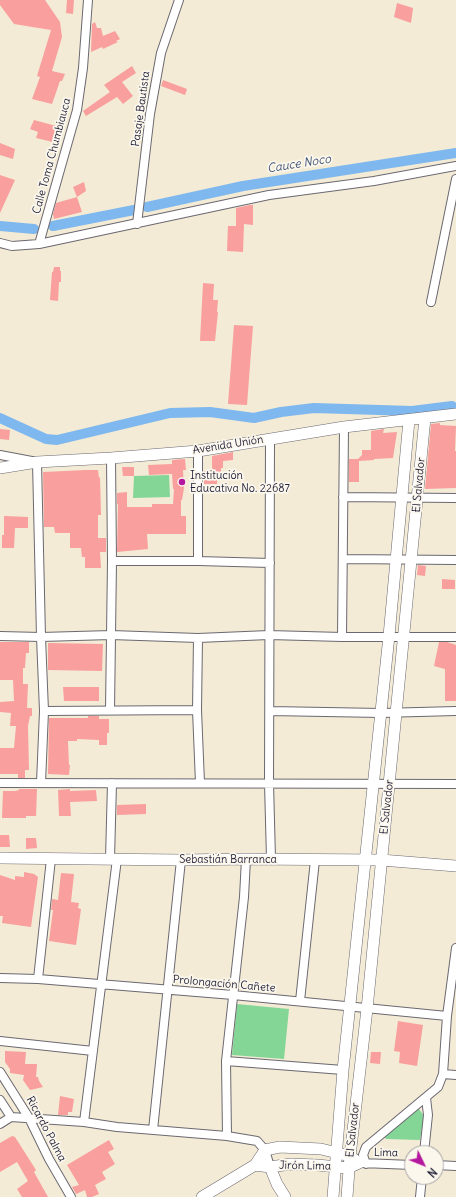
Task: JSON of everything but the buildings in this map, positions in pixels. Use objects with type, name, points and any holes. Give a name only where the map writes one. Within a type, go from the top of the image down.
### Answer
[{"type":"street","name":"Calle Toma Chumbiauca","points":[[39,244],[77,110],[83,68],[88,0]]},
{"type":"street","name":"Pasaje Bautista","points":[[137,224],[150,114],[161,53],[179,0]]},
{"type":"street","points":[[0,244],[12,246],[39,244],[269,196],[374,181],[456,166]]},
{"type":"street","points":[[431,302],[456,179]]},
{"type":"street","name":"Avenida Unión","points":[[0,468],[37,462],[198,451],[344,427],[456,414]]},
{"type":"street","name":"El Salvador","points":[[347,1197],[348,1168],[367,1009],[425,418]]},
{"type":"street","name":"El Salvador","points":[[333,1197],[343,1070],[374,784],[409,420]]},
{"type":"street","points":[[342,637],[344,559],[344,427]]},
{"type":"street","points":[[270,439],[269,783],[271,859]]},
{"type":"street","points":[[198,451],[198,561]]},
{"type":"street","points":[[0,455],[37,462],[40,637],[44,711],[41,782]]},
{"type":"street","points":[[110,710],[112,561],[111,458]]},
{"type":"street","points":[[343,497],[456,498]]},
{"type":"street","points":[[344,559],[456,560]]},
{"type":"street","points":[[112,561],[270,563]]},
{"type":"street","points":[[0,636],[40,637],[111,635],[198,638],[269,635],[342,637],[456,637]]},
{"type":"street","points":[[198,638],[197,710],[200,783]]},
{"type":"street","points":[[44,711],[197,710]]},
{"type":"street","points":[[270,711],[380,713],[456,711]]},
{"type":"street","points":[[0,783],[456,784]]},
{"type":"street","points":[[84,1122],[101,985],[114,859],[112,783]]},
{"type":"street","name":"Sebastián Barranca","points":[[0,858],[381,860],[456,866]]},
{"type":"street","points":[[38,979],[51,859]]},
{"type":"street","points":[[227,1136],[226,1061],[244,897],[246,859]]},
{"type":"street","points":[[153,1130],[181,860]]},
{"type":"street","points":[[300,1001],[315,860]]},
{"type":"street","points":[[363,1163],[363,1155],[366,1147],[438,1087],[443,1074],[447,1016],[456,948]]},
{"type":"street","name":"Prolongación Cañete","points":[[0,978],[38,979],[168,991],[233,995],[447,1016]]},
{"type":"street","points":[[0,1041],[93,1051]]},
{"type":"street","points":[[226,1061],[343,1070]]},
{"type":"street","name":"Ricardo Palma","points":[[0,1072],[29,1118],[49,1159],[71,1197]]},
{"type":"street","points":[[443,1074],[456,1075]]},
{"type":"street","points":[[425,1145],[428,1115],[426,1098]]},
{"type":"street","points":[[0,1100],[11,1117]]},
{"type":"street","points":[[0,1124],[11,1117],[29,1118],[227,1136],[257,1141],[265,1150],[277,1184],[285,1197]]},
{"type":"street","name":"Jirón Lima","points":[[202,1197],[255,1165],[265,1150],[280,1147],[321,1149],[350,1156],[363,1163]]},
{"type":"street","name":"Jirón Lima","points":[[255,1165],[270,1167],[291,1164],[348,1168],[363,1163]]},
{"type":"street","name":"Lima","points":[[363,1163],[404,1165]]},
{"type":"street","points":[[444,1165],[456,1166]]},
{"type":"street","points":[[420,1197],[421,1185]]},
{"type":"green space","points":[[169,475],[170,497],[133,498],[134,476]]},
{"type":"green space","points":[[237,1004],[289,1009],[284,1059],[232,1055]]},
{"type":"green space","points":[[419,1109],[424,1116],[420,1140],[386,1139],[383,1135]]},
{"type":"waterway","name":"Cauce Noco","points":[[147,207],[243,186],[456,153]]},
{"type":"waterway","name":"Cauce Noco","points":[[53,226],[134,210]]},
{"type":"waterway","name":"Cauce Noco","points":[[0,226],[34,229]]},
{"type":"waterway","points":[[0,418],[46,439],[57,440],[170,413],[210,412],[254,418],[281,412],[314,408],[412,411],[452,406]]},
{"type":"place","name":"Institución Educativa No. 22687","points":[[182,482]]}]
